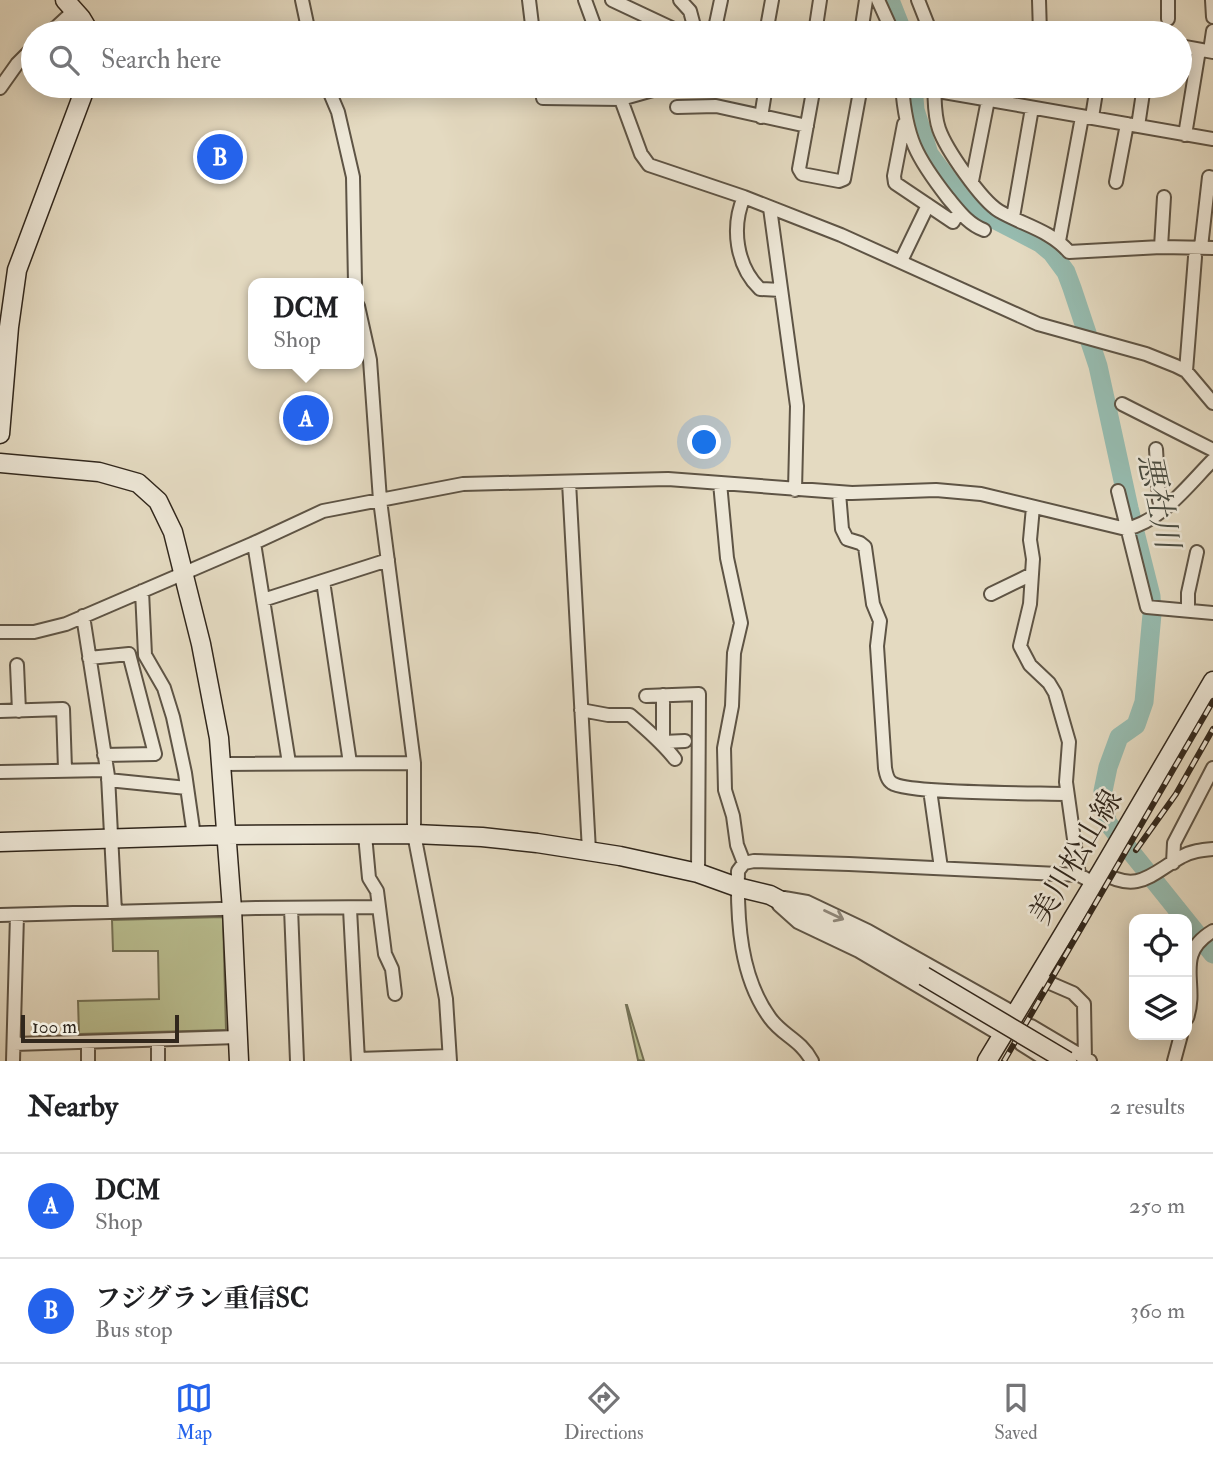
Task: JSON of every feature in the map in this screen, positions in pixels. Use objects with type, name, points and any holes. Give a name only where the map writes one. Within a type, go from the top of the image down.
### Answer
[{"type":"street","points":[[302,0],[306,21]]},
{"type":"street","points":[[529,0],[532,21]]},
{"type":"street","points":[[585,0],[593,21]]},
{"type":"street","points":[[612,0],[655,21]]},
{"type":"street","points":[[680,0],[690,11],[693,21]]},
{"type":"street","points":[[717,21],[721,0]]},
{"type":"street","points":[[768,21],[772,0]]},
{"type":"street","points":[[816,21],[820,0]]},
{"type":"street","points":[[863,21],[866,0]]},
{"type":"street","points":[[878,0],[888,21]]},
{"type":"street","points":[[918,0],[926,21]]},
{"type":"street","points":[[1039,0],[1040,21]]},
{"type":"street","points":[[1168,0],[1168,19]]},
{"type":"street","points":[[1212,0],[1213,17]]},
{"type":"street","points":[[59,21],[70,5],[81,21]]},
{"type":"street","points":[[1185,135],[1213,32]]},
{"type":"street","points":[[0,88],[21,60]]},
{"type":"street","points":[[0,434],[2,393],[17,270],[82,98]]},
{"type":"street","points":[[332,98],[338,112],[353,177],[355,278]]},
{"type":"street","points":[[543,98],[625,98]]},
{"type":"street","points":[[761,117],[764,98]]},
{"type":"street","points":[[812,98],[799,169],[802,174],[839,181],[844,179],[859,98]]},
{"type":"street","points":[[903,98],[905,120],[923,167],[959,212],[974,226],[984,230]]},
{"type":"street","points":[[934,98],[938,127],[948,148],[990,203],[999,211],[1059,241],[1069,251],[1161,247],[1203,251]]},
{"type":"street","points":[[978,98],[1213,139]]},
{"type":"street","points":[[1002,102],[1003,98]]},
{"type":"street","points":[[1059,241],[1093,98]]},
{"type":"street","points":[[1116,182],[1141,98]]},
{"type":"street","points":[[621,99],[641,154],[649,165],[744,197],[841,235],[1006,311],[1083,338],[1146,354],[1186,371],[1213,403]]},
{"type":"street","points":[[972,181],[988,100]]},
{"type":"street","points":[[677,107],[716,106],[807,126]]},
{"type":"street","points":[[1013,217],[1032,108]]},
{"type":"street","points":[[905,120],[895,183],[953,222],[959,212]]},
{"type":"street","points":[[1186,371],[1203,251],[1209,177],[1213,178]]},
{"type":"street","points":[[744,197],[737,213],[736,237],[749,278],[760,289],[781,290]]},
{"type":"street","points":[[1161,247],[1164,197]]},
{"type":"street","points":[[901,261],[928,205]]},
{"type":"street","points":[[771,208],[797,407],[795,490]]},
{"type":"street","points":[[350,909],[358,1060],[449,1058],[446,999],[414,834],[414,763],[380,500],[370,360],[364,331]]},
{"type":"street","points":[[1122,404],[1213,450]]},
{"type":"street","points":[[1156,449],[1162,510]]},
{"type":"street","points":[[0,632],[34,632],[66,624],[323,511],[463,484],[649,479],[839,493],[936,490],[981,494],[1127,529],[1143,524],[1162,510],[1213,460]]},
{"type":"street","points":[[0,463],[99,472],[138,483],[158,500],[166,515],[184,573],[219,738],[232,909],[239,1061]]},
{"type":"street","points":[[569,482],[589,851]]},
{"type":"street","points":[[720,483],[726,558],[741,623],[734,653],[732,706],[724,748],[725,790],[733,816],[737,845],[744,863]]},
{"type":"street","points":[[1118,491],[1147,607],[1213,613]]},
{"type":"street","points":[[839,493],[842,529],[847,539],[865,547],[873,604],[880,621],[877,646],[885,768],[888,778],[892,783],[901,786],[930,790],[1067,794]]},
{"type":"street","points":[[1033,507],[1030,604],[1020,646],[1030,665],[1049,684],[1060,708],[1069,742],[1067,794],[1091,877]]},
{"type":"street","points":[[254,543],[289,763]]},
{"type":"street","points":[[1188,611],[1188,593],[1197,552]]},
{"type":"street","points":[[263,600],[388,560]]},
{"type":"street","points":[[991,594],[1032,574]]},
{"type":"street","points":[[323,580],[350,763]]},
{"type":"street","points":[[142,591],[145,655],[164,688],[170,707],[194,836]]},
{"type":"street","points":[[83,616],[107,775],[115,912]]},
{"type":"street","points":[[89,658],[130,654],[155,754],[104,755]]},
{"type":"street","points":[[17,665],[19,711]]},
{"type":"street","name":"美川松山線","points":[[986,1061],[1091,877],[1213,681]]},
{"type":"street","points":[[646,696],[699,694],[698,873]]},
{"type":"street","points":[[663,695],[663,742],[675,759]]},
{"type":"street","points":[[0,711],[62,709],[65,769]]},
{"type":"street","points":[[581,710],[630,715],[654,738],[663,742],[685,741]]},
{"type":"street","points":[[221,764],[414,763]]},
{"type":"street","points":[[0,772],[65,769],[187,788]]},
{"type":"street","points":[[1172,863],[1174,843],[1212,771]]},
{"type":"street","points":[[930,790],[941,868]]},
{"type":"street","points":[[0,842],[226,835],[414,834],[482,837],[589,851],[698,873],[737,887],[807,902],[868,931],[1014,1013]]},
{"type":"street","points":[[365,835],[369,878],[377,891],[385,954],[392,969],[395,994]]},
{"type":"street","points":[[811,1061],[805,1048],[772,1021],[751,986],[743,951],[737,887],[738,871],[744,863],[849,863],[1122,881],[1142,880],[1161,872],[1191,853],[1213,849]]},
{"type":"street","points":[[770,895],[924,976],[1067,1061]]},
{"type":"street","points":[[770,895],[797,922],[859,951],[1001,1035]]},
{"type":"street","points":[[0,915],[379,907]]},
{"type":"street","points":[[291,908],[297,1061]]},
{"type":"street","points":[[13,1061],[17,915]]},
{"type":"street","points":[[1190,977],[1189,958],[1197,943],[1211,932]]},
{"type":"street","points":[[1036,976],[1073,993],[1084,1004],[1087,1060]]},
{"type":"street","points":[[1031,1026],[1087,1060]]},
{"type":"street","points":[[14,1044],[238,1037]]},
{"type":"street","points":[[158,1040],[158,1061]]},
{"type":"street","points":[[1174,1061],[1180,1040]]},
{"type":"street","points":[[1047,1060],[1042,1051],[1045,1043],[1056,1041]]},
{"type":"street","points":[[88,1042],[88,1061]]},
{"type":"street","points":[[1021,1044],[1047,1060]]},
{"type":"green space","points":[[223,917],[226,1030],[79,1034],[78,1001],[159,999],[158,951],[113,951],[112,920]]},
{"type":"green space","points":[[627,1005],[644,1061],[638,1060]]},
{"type":"waterway","name":"悪社川","points":[[890,0],[898,21]]},
{"type":"waterway","name":"悪社川","points":[[914,98],[915,110],[929,154],[964,201],[1040,243],[1052,253],[1066,272],[1072,288],[1098,366],[1151,596],[1152,614],[1144,702],[1136,725],[1119,737],[1108,767],[1103,791],[1107,822],[1213,954]]},
{"type":"railway","points":[[1004,1061],[1213,701]]},
{"type":"railway","points":[[1136,850],[1176,794],[1213,729]]},
{"type":"place","name":"フジグラン重信SC","points":[[220,157]]},
{"type":"place","name":"DCM","points":[[306,418]]}]
